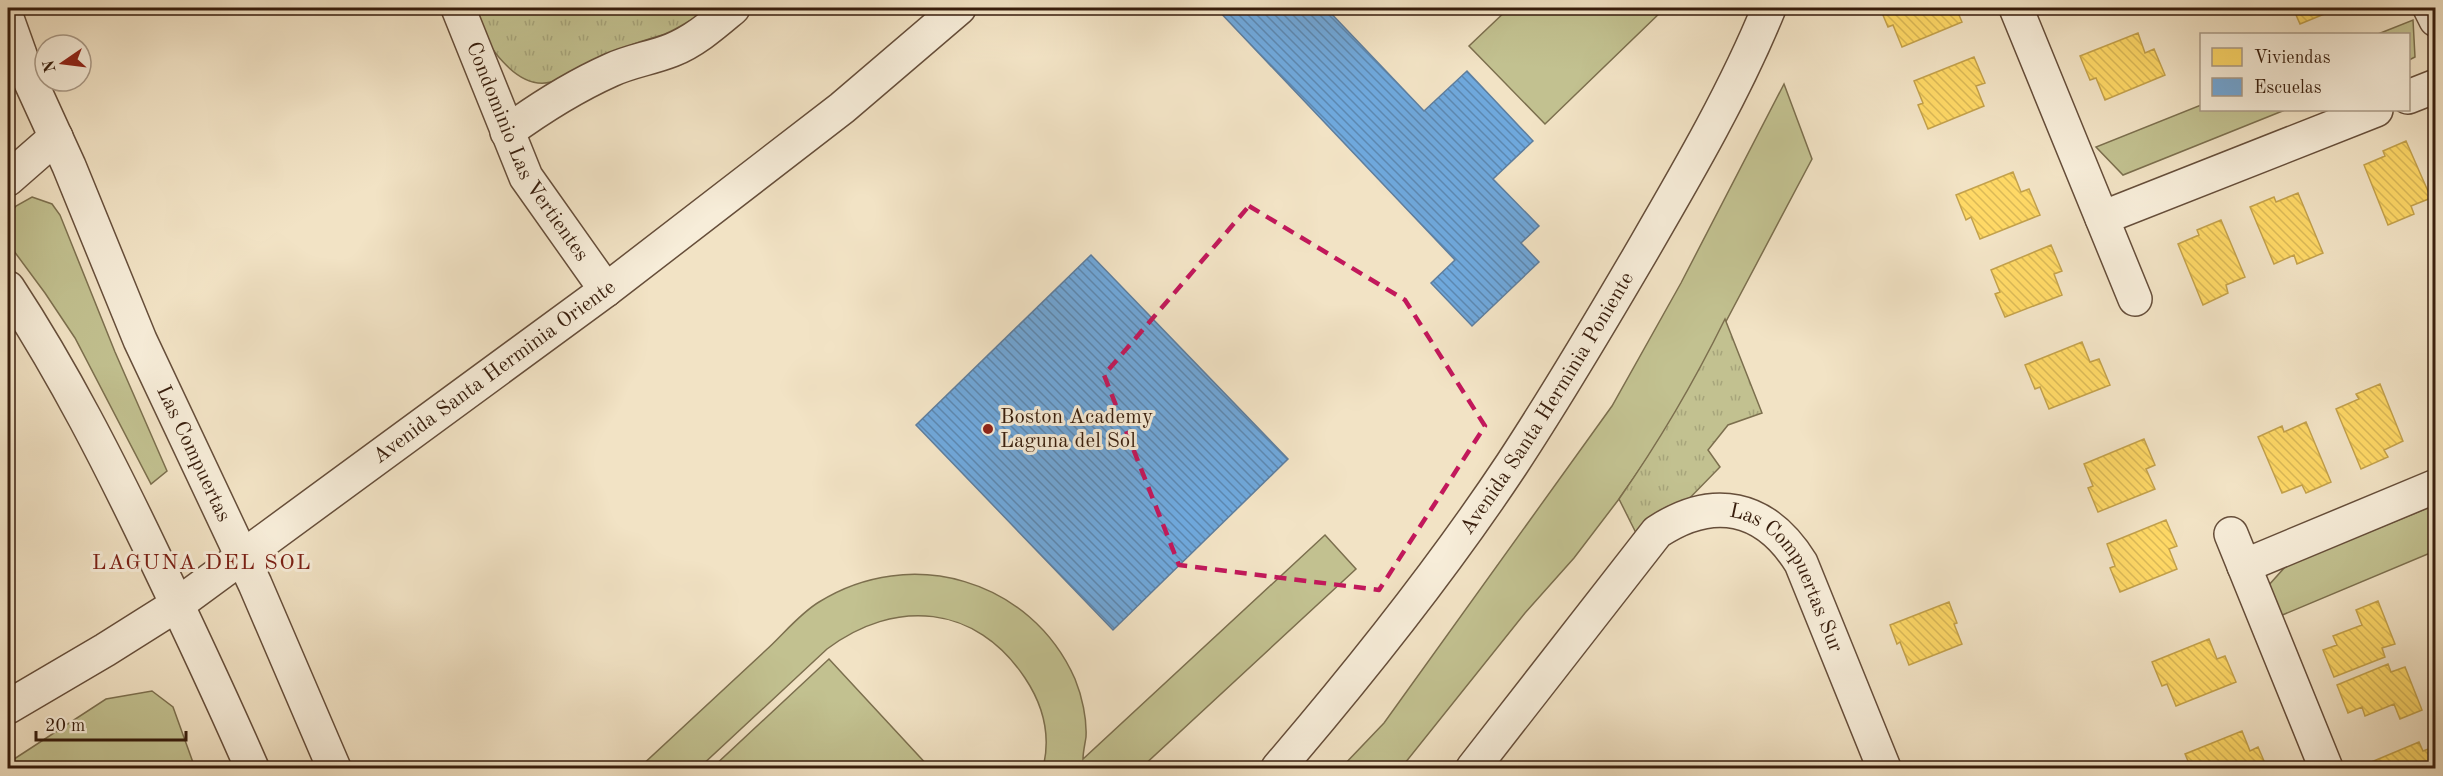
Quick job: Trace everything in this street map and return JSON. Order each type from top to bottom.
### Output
[{"type":"street","name":"Condominio Las Vertientes","points":[[458,8],[526,177],[606,290]]},
{"type":"street","points":[[507,132],[560,96],[588,81],[615,68],[675,49],[716,23],[733,8]]},
{"type":"street","name":"Avenida Santa Herminia Oriente","points":[[8,707],[178,604],[606,290],[842,108],[959,8]]},
{"type":"street","name":"Avenida Santa Herminia Poniente","points":[[1278,768],[1340,696],[1429,582],[1512,465],[1588,344],[1673,198],[1752,49],[1769,8]]},
{"type":"street","points":[[2016,8],[2134,299]]},
{"type":"street","points":[[2430,8],[2436,20]]},
{"type":"street","name":"Las Compuertas","points":[[8,21],[17,82],[56,136],[140,340],[242,555],[333,768]]},
{"type":"street","points":[[2410,97],[2436,86]]},
{"type":"street","points":[[2102,218],[2373,111]]},
{"type":"street","points":[[8,179],[56,136]]},
{"type":"street","points":[[8,288],[51,355],[138,518],[252,768]]},
{"type":"street","points":[[2244,566],[2436,486]]},
{"type":"street","name":"Las Compuertas Sur","points":[[1473,768],[1657,532],[1678,518],[1704,510],[1730,510],[1754,518],[1773,529],[1789,544],[1801,563],[1884,768]]},
{"type":"street","points":[[2231,534],[2326,768]]},
{"type":"highlighted area","points":[[1249,206],[1405,300],[1485,426],[1379,590],[1179,565],[1104,375]]},
{"type":"green space","points":[[467,8],[690,8],[698,16],[669,32],[627,47],[569,75],[551,82],[537,83],[511,70],[490,45]]},
{"type":"green space","points":[[1509,8],[1665,8],[1545,124],[1469,46]]},
{"type":"green space","points":[[2413,20],[2415,57],[2410,60],[2410,33],[2380,33]]},
{"type":"green space","points":[[1784,84],[1812,159],[1695,380],[1662,437],[1574,558],[1525,613],[1401,768],[1341,768],[1384,723],[1612,406],[1681,283]]},
{"type":"green space","points":[[2200,105],[2200,111],[2283,111],[2123,175],[2096,147]]},
{"type":"green space","points":[[32,197],[52,204],[60,215],[115,352],[167,471],[151,484],[75,338],[8,243],[8,217],[16,206]]},
{"type":"green space","points":[[1725,319],[1762,413],[1728,425],[1708,450],[1720,467],[1681,507],[1638,537],[1619,499],[1676,411]]},
{"type":"green space","points":[[2435,505],[2435,551],[2280,616],[2268,586],[2286,566]]},
{"type":"green space","points":[[1325,535],[1356,569],[1141,768],[1043,768],[1046,733],[1041,710],[1025,678],[1005,653],[983,635],[959,623],[933,617],[907,616],[880,622],[853,633],[827,649],[699,768],[639,768],[819,602],[854,585],[891,576],[928,575],[965,582],[999,596],[1029,617],[1055,645],[1075,679],[1082,700],[1086,730],[1083,759]]},
{"type":"green space","points":[[829,659],[930,768],[712,768]]},
{"type":"green space","points":[[152,691],[173,707],[195,768],[8,768],[8,763],[106,699]]},
{"type":"building: Viviendas","points":[[1880,8],[1956,8],[1962,22],[1902,47],[1893,25],[1888,27]]},
{"type":"building: Viviendas","points":[[2293,8],[2339,8],[2300,24]]},
{"type":"building: Viviendas","points":[[2138,33],[2145,53],[2154,49],[2165,75],[2105,100],[2096,78],[2090,80],[2080,56]]},
{"type":"building: Viviendas","points":[[1974,57],[1985,83],[1976,86],[1984,106],[1928,129],[1918,105],[1923,103],[1914,81]]},
{"type":"building: Viviendas","points":[[2406,141],[2431,198],[2411,206],[2414,214],[2388,225],[2364,165],[2385,156],[2383,151]]},
{"type":"building: Viviendas","points":[[2013,172],[2021,192],[2029,189],[2040,215],[1980,239],[1971,217],[1966,220],[1956,195]]},
{"type":"building: Viviendas","points":[[2298,193],[2323,253],[2297,264],[2294,255],[2274,264],[2250,207],[2274,197],[2276,202]]},
{"type":"building: Viviendas","points":[[2221,220],[2245,277],[2226,285],[2228,293],[2203,305],[2178,244],[2199,235],[2197,230]]},
{"type":"building: Viviendas","points":[[2051,245],[2062,271],[2054,274],[2062,295],[2005,317],[1995,294],[2000,292],[1991,270]]},
{"type":"building: Viviendas","points":[[2082,342],[2090,362],[2099,359],[2110,385],[2049,409],[2040,387],[2035,389],[2025,365]]},
{"type":"building: Viviendas","points":[[2380,384],[2403,441],[2384,450],[2388,457],[2361,469],[2336,409],[2359,399],[2356,394]]},
{"type":"building: Viviendas","points":[[2306,422],[2331,482],[2306,493],[2302,485],[2282,493],[2258,437],[2282,426],[2284,432]]},
{"type":"building: Viviendas","points":[[2144,439],[2155,465],[2146,469],[2155,489],[2098,512],[2088,488],[2093,486],[2084,464]]},
{"type":"building: Viviendas","points":[[2166,520],[2177,546],[2169,549],[2177,569],[2120,592],[2110,568],[2115,566],[2107,544]]},
{"type":"building: Viviendas","points":[[2378,601],[2395,644],[2382,648],[2385,657],[2334,677],[2323,650],[2337,645],[2333,636],[2362,625],[2356,610]]},
{"type":"building: Viviendas","points":[[1949,602],[1962,644],[1909,665],[1900,642],[1897,644],[1890,625]]},
{"type":"building: Viviendas","points":[[2209,639],[2217,659],[2225,656],[2236,682],[2176,706],[2167,684],[2162,686],[2152,662]]},
{"type":"building: Viviendas","points":[[2388,664],[2391,672],[2405,667],[2422,710],[2400,719],[2394,704],[2365,716],[2362,707],[2348,713],[2337,685]]},
{"type":"building: Viviendas","points":[[2242,731],[2250,751],[2258,747],[2267,768],[2191,768],[2185,754]]},
{"type":"building: Viviendas","points":[[2419,742],[2423,751],[2436,746],[2436,768],[2371,768],[2369,763]]},
{"type":"building: Escuelas","points":[[1216,8],[1326,8],[1424,111],[1467,71],[1533,141],[1493,179],[1539,226],[1521,243],[1539,262],[1472,326],[1431,283],[1455,260]]},
{"type":"building: Escuelas","points":[[1091,255],[1288,459],[1113,630],[916,425]]},
{"type":"place","name":"Boston Academy Laguna del Sol","points":[[988,429]]},
{"type":"district","name":"LAGUNA DEL SOL","points":[[202,563]]}]
